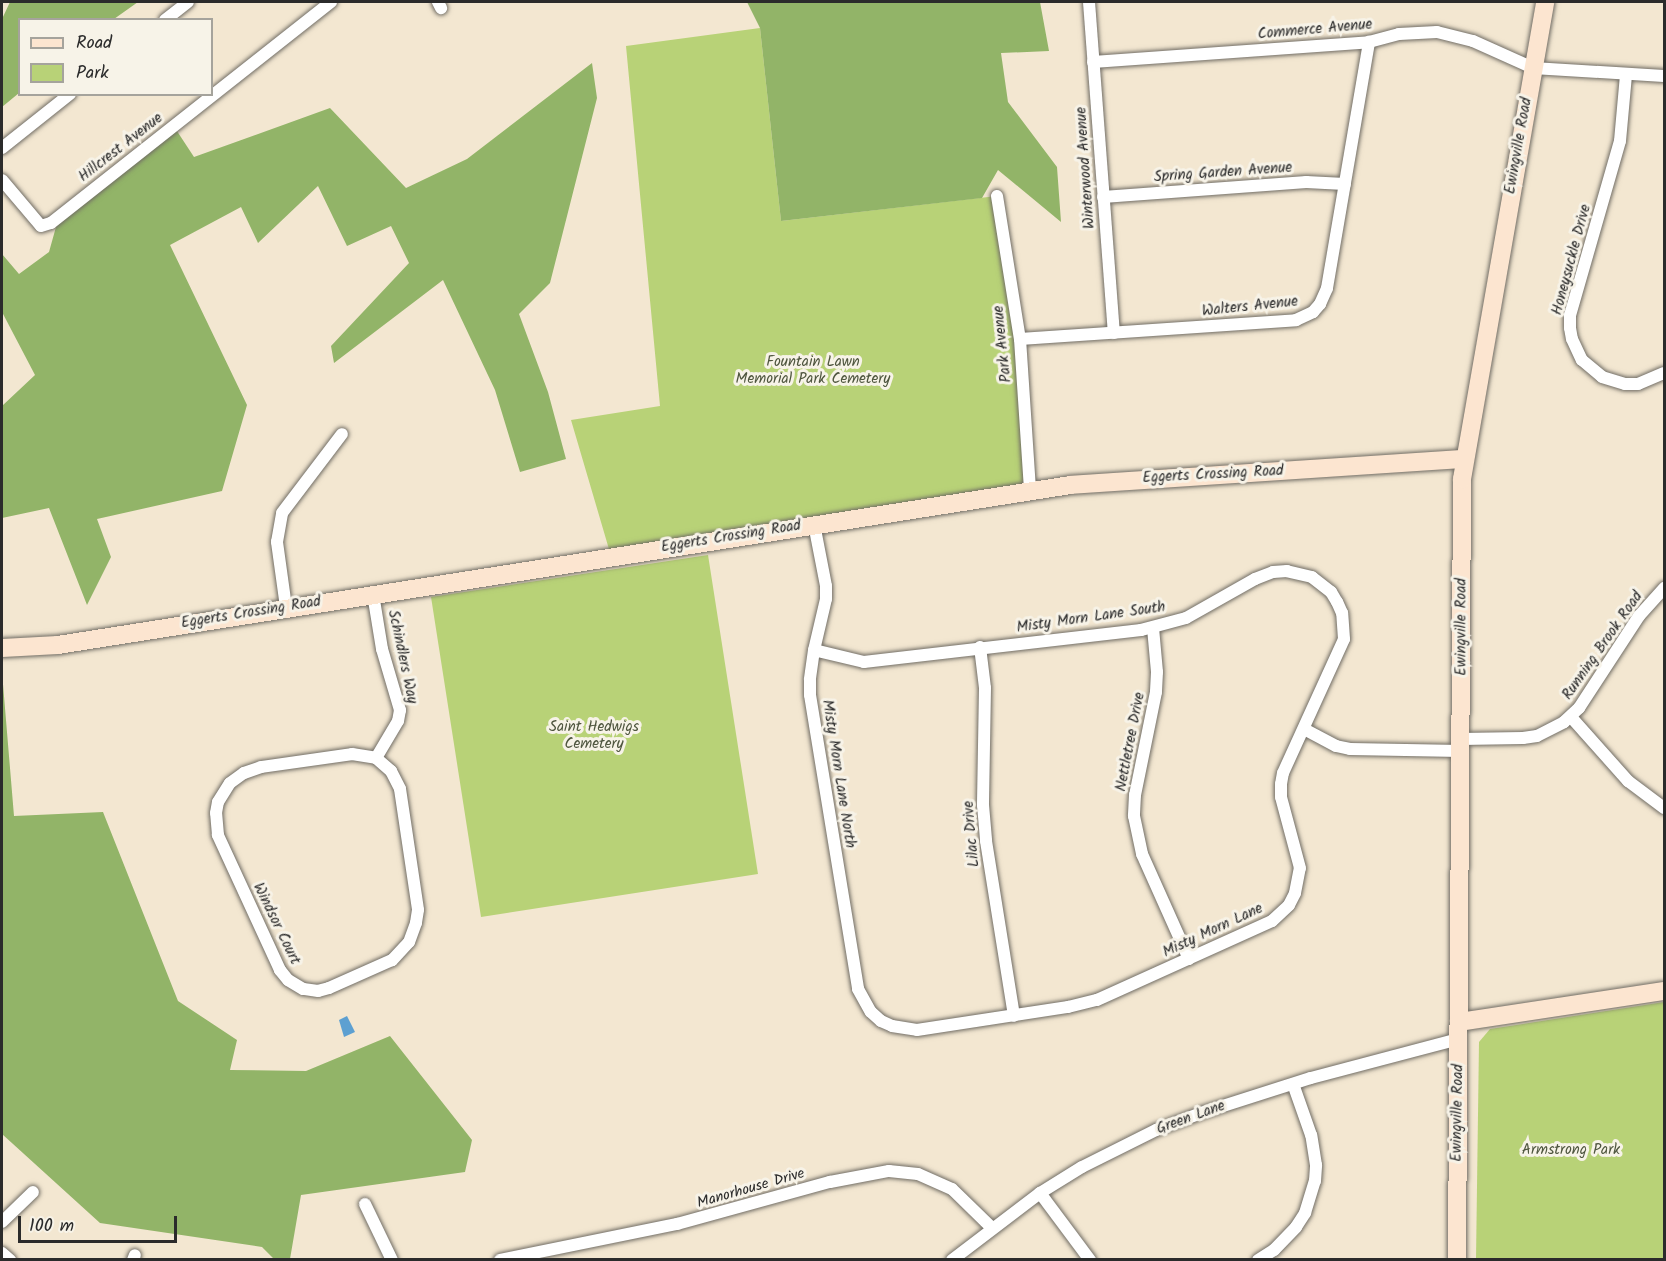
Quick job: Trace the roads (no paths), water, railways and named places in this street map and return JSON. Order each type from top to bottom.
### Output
[{"type":"street","points":[[168,18],[188,2]]},
{"type":"street","name":"Hillcrest Avenue","points":[[213,96],[332,2]]},
{"type":"street","name":"Winterwood Avenue","points":[[1089,2],[1114,333]]},
{"type":"street","name":"Ewingville Road","points":[[1457,1260],[1464,459],[1545,2]]},
{"type":"street","name":"Commerce Avenue","points":[[1093,62],[1369,42],[1400,34],[1438,32],[1473,41],[1533,68]]},
{"type":"street","name":"Walters Avenue","points":[[1020,339],[1296,320],[1305,317],[1320,304],[1325,295],[1369,42]]},
{"type":"street","points":[[1533,68],[1665,76]]},
{"type":"street","name":"Honeysuckle Drive","points":[[1626,75],[1620,141],[1570,315],[1570,328],[1582,360],[1602,377],[1625,384],[1638,384],[1665,374]]},
{"type":"street","points":[[2,148],[67,96]]},
{"type":"street","name":"Hillcrest Avenue","points":[[2,180],[41,226],[51,223],[212,96]]},
{"type":"street","name":"Spring Garden Avenue","points":[[1103,197],[1306,182],[1345,184]]},
{"type":"street","name":"Park Avenue","points":[[997,196],[1020,339],[1030,490]]},
{"type":"street","points":[[286,607],[277,542],[282,513],[342,434]]},
{"type":"street","name":"Eggerts Crossing Road","points":[[2,648],[58,645],[1030,490],[1117,481],[1464,459]]},
{"type":"street","name":"Misty Morn Lane North","points":[[814,524],[826,586],[814,650],[810,695],[858,989],[867,1006],[882,1021]]},
{"type":"street","name":"Misty Morn Lane South","points":[[814,650],[864,662],[1153,628],[1204,610],[1261,576],[1287,571],[1300,573],[1322,583],[1331,592],[1342,613]]},
{"type":"street","name":"Running Brook Road","points":[[1304,729],[1336,746],[1350,749],[1461,745],[1537,735],[1571,717],[1580,708],[1639,616],[1665,588]]},
{"type":"street","name":"Schindlers Way","points":[[373,594],[382,649],[399,710],[398,720],[376,758]]},
{"type":"street","name":"Misty Morn Lane","points":[[882,1021],[892,1026],[917,1030],[1068,1007],[1112,995],[1272,921],[1289,905],[1295,893],[1300,868],[1281,797],[1283,773],[1341,650],[1345,627],[1342,613]]},
{"type":"street","name":"Nettletree Drive","points":[[1153,628],[1157,672],[1156,692],[1135,795],[1134,816],[1142,854],[1190,959]]},
{"type":"street","name":"Lilac Drive","points":[[980,647],[985,688],[983,805],[986,841],[1014,1016]]},
{"type":"street","points":[[1571,717],[1634,787],[1665,808]]},
{"type":"street","name":"Windsor Court","points":[[352,754],[376,758],[391,771],[400,789],[418,910],[413,933],[409,942],[392,960],[329,988],[318,991],[303,989],[288,980],[280,970],[218,836],[215,822],[219,802],[236,778],[261,767],[352,754]]},
{"type":"street","name":"Green Lane","points":[[952,1260],[1040,1193],[1082,1167],[1156,1130],[1201,1113],[1459,1030],[1665,991]]},
{"type":"street","points":[[1258,1260],[1274,1250],[1296,1227],[1312,1197],[1316,1165],[1311,1136],[1293,1084]]},
{"type":"street","name":"Manorhouse Drive","points":[[500,1260],[677,1224],[830,1182],[889,1171],[918,1174],[944,1184],[964,1199],[992,1228]]},
{"type":"street","points":[[2,1222],[33,1192]]},
{"type":"street","points":[[1040,1193],[1090,1260]]},
{"type":"street","points":[[365,1204],[392,1260]]},
{"type":"street","points":[[2,1253],[10,1260]]},
{"type":"water","points":[[347,1016],[355,1032],[344,1037],[339,1020]]},
{"type":"park label","name":"Fountain Lawn Memorial Park Cemetery","points":[[813,370]]},
{"type":"park label","name":"Saint Hedwigs Cemetery","points":[[594,736]]},
{"type":"park label","name":"Armstrong Park","points":[[1571,1151]]}]
